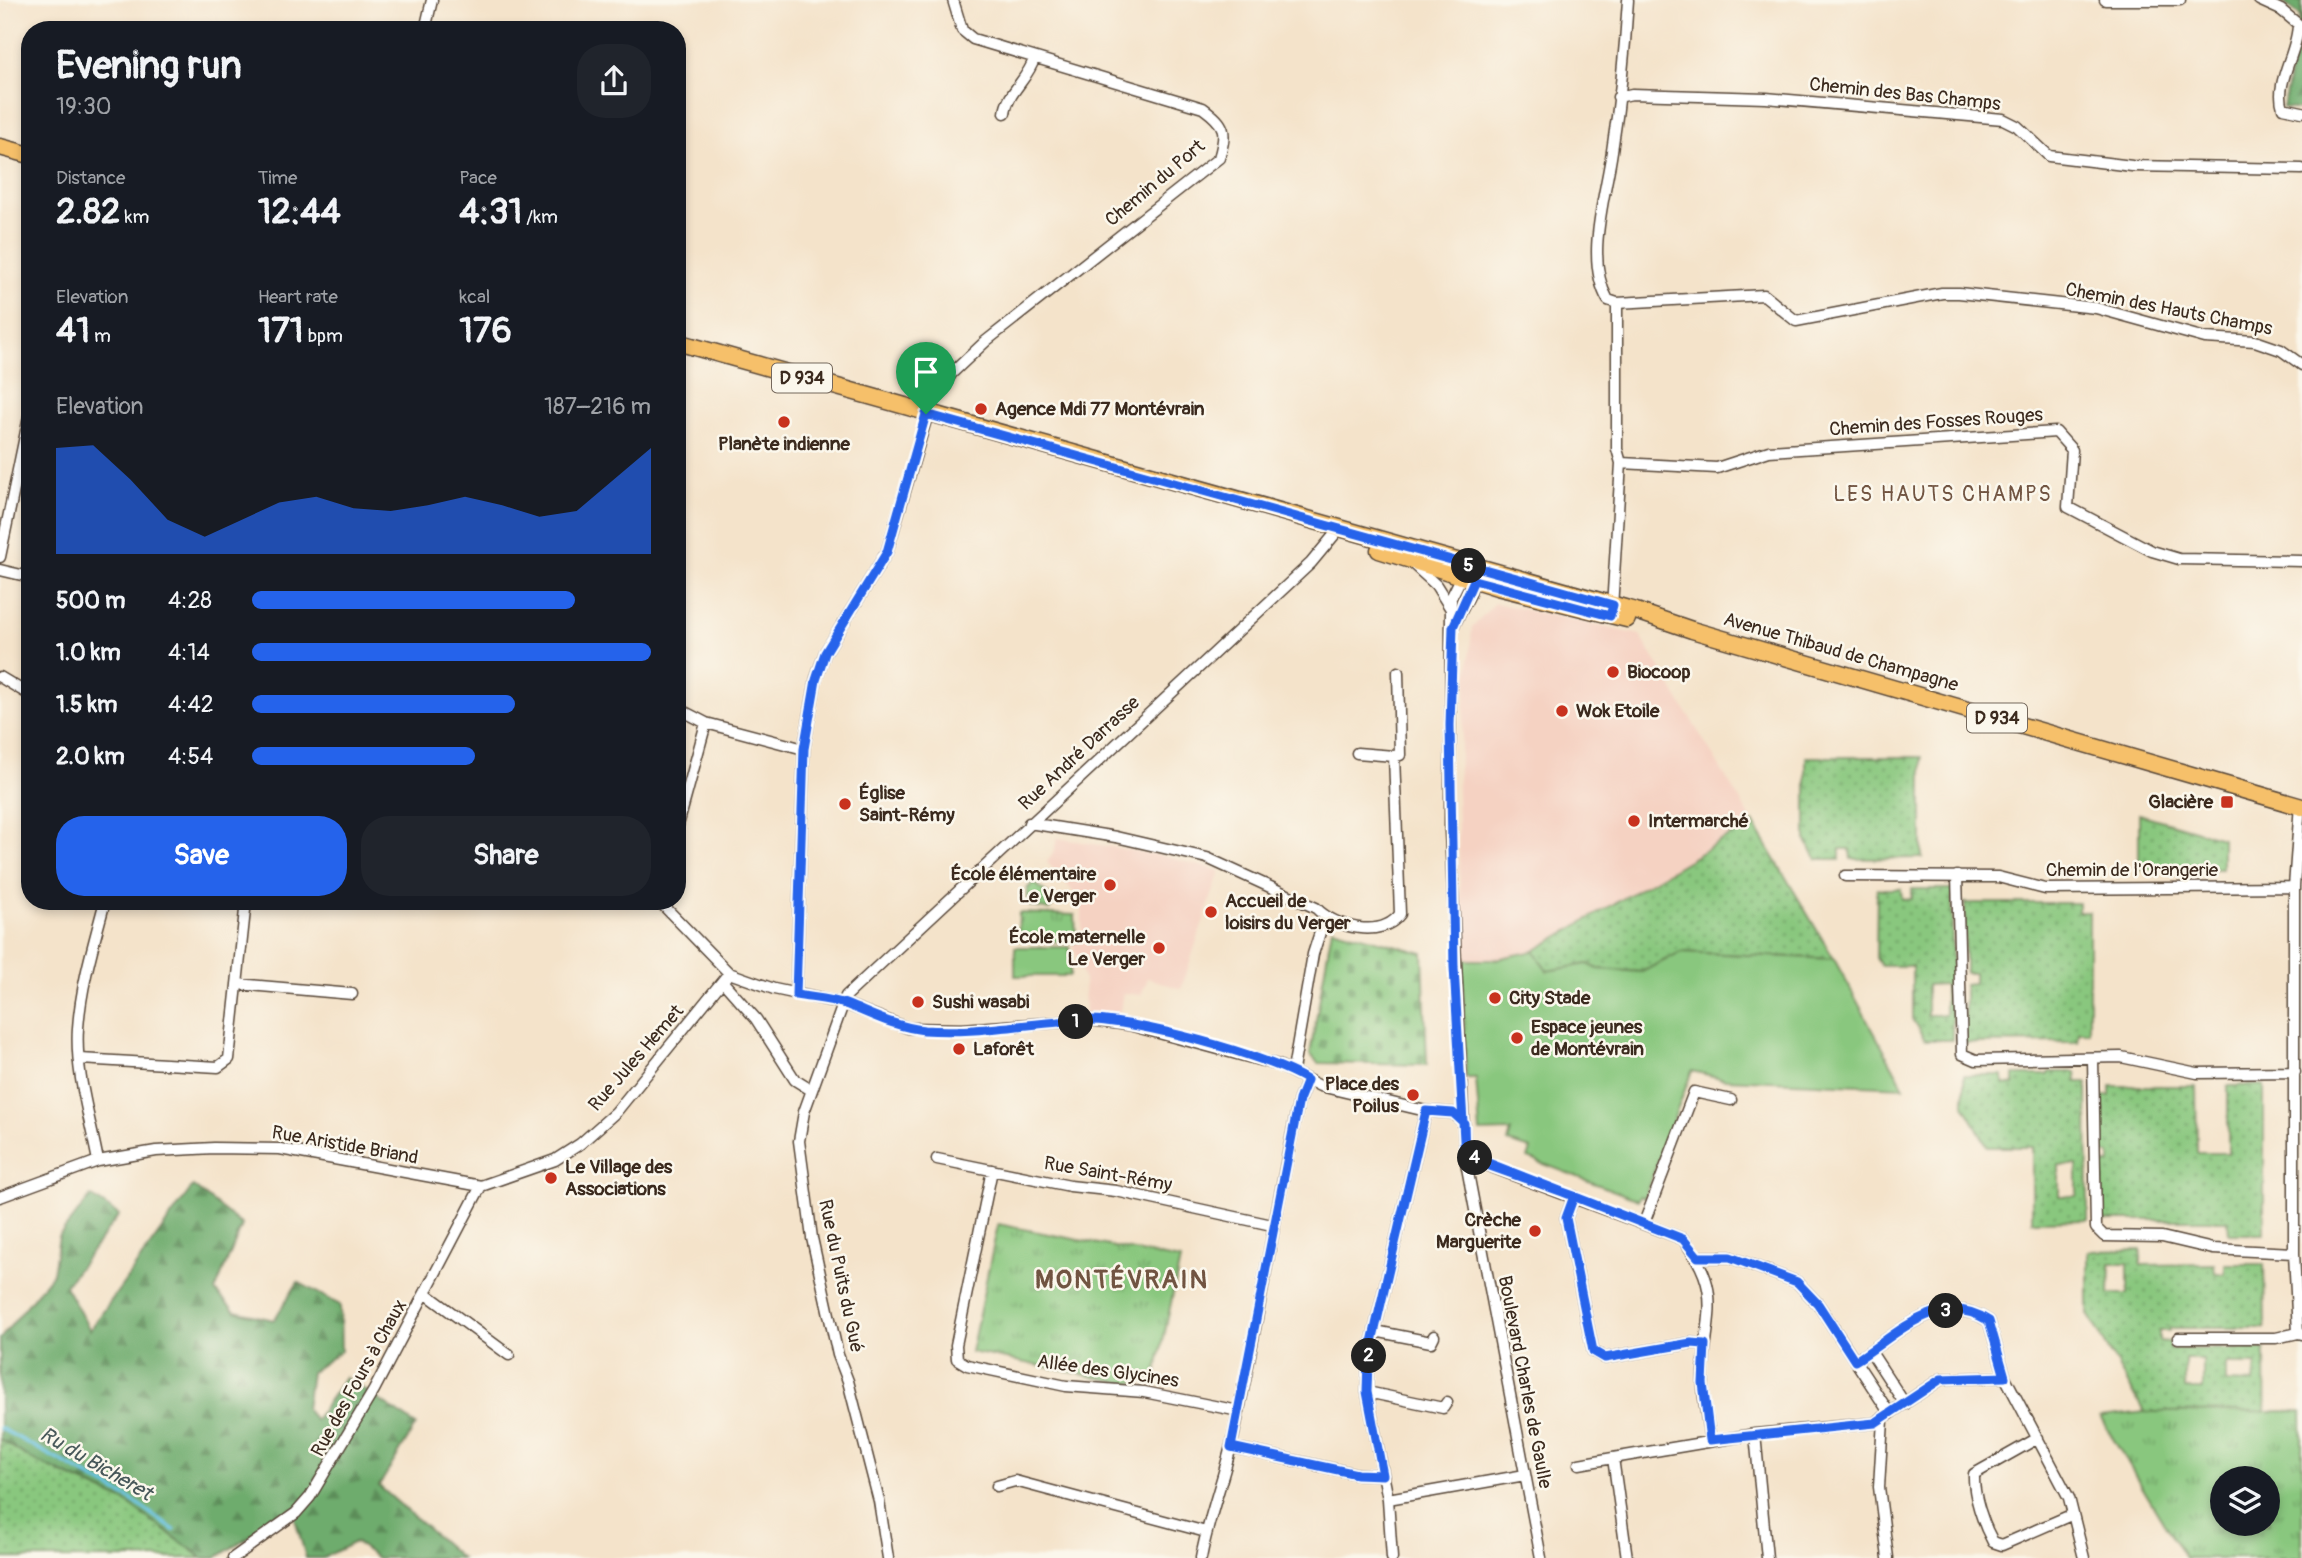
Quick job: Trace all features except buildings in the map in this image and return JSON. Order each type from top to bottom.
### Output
[{"type":"main road","points":[[0,147],[21,153]]},
{"type":"main road","name":"Avenue Thibaud de Champagne","points":[[686,345],[1190,487],[1469,574]]},
{"type":"main road","name":"Avenue Thibaud de Champagne","points":[[1337,532],[1409,559],[1692,631],[2301,805]]},
{"type":"street","points":[[427,21],[432,0]]},
{"type":"street","name":"Chemin du Port","points":[[926,414],[938,390],[986,341],[1219,158],[1225,136],[1218,121],[1203,108],[973,39],[962,30],[953,0]]},
{"type":"street","points":[[1611,610],[1621,463],[1617,449],[1617,303],[1608,300],[1600,286],[1600,206],[1612,153],[1628,0]]},
{"type":"street","points":[[2105,0],[2180,0]]},
{"type":"street","points":[[2259,0],[2281,10],[2298,24],[2298,41],[2279,96],[2283,108],[2302,113]]},
{"type":"street","points":[[1005,113],[1006,102],[1027,77],[1034,58]]},
{"type":"street","name":"Chemin des Bas Champs","points":[[1618,97],[1632,94],[1766,98],[2003,119],[2017,126],[2049,156],[2132,166],[2203,169],[2282,166],[2302,169]]},
{"type":"street","name":"Chemin des Hauts Champs","points":[[1617,303],[1764,295],[1796,321],[1942,293],[1959,293],[2096,308],[2205,338],[2255,341],[2281,350],[2302,365]]},
{"type":"street","points":[[796,995],[804,749],[816,680],[825,653],[887,552],[926,414]]},
{"type":"street","name":"Chemin des Fosses Rouges","points":[[1621,463],[1717,468],[1769,451],[2056,432],[2072,450],[2068,507],[2152,551],[2179,559],[2302,561]]},
{"type":"street","points":[[0,557],[21,456]]},
{"type":"street","name":"Rue André Darrasse","points":[[845,1004],[846,996],[1311,562],[1337,532]]},
{"type":"street","name":"Boulevard Charles de Gaulle","points":[[1409,559],[1436,585],[1451,609]]},
{"type":"street","points":[[0,570],[21,576]]},
{"type":"street","name":"Boulevard Charles de Gaulle","points":[[1469,574],[1451,598],[1453,627],[1450,831],[1465,1157],[1541,1558]]},
{"type":"street","name":"Boulevard Charles de Gaulle","points":[[1453,627],[1469,574]]},
{"type":"street","points":[[1357,753],[1401,755],[1398,672]]},
{"type":"street","points":[[0,677],[21,690]]},
{"type":"street","points":[[686,713],[706,723],[804,749]]},
{"type":"street","points":[[686,796],[706,723]]},
{"type":"street","points":[[1029,823],[1116,837],[1207,858],[1316,908],[1325,917],[1378,930],[1393,924],[1400,914],[1394,756]]},
{"type":"street","points":[[2178,1338],[2276,1338],[2300,1334],[2294,1253],[2294,887],[2301,805]]},
{"type":"street","name":"Chemin de l'Orangerie","points":[[1845,876],[1998,877],[2045,889],[2294,887]]},
{"type":"street","points":[[1957,876],[1962,1054],[1976,1060],[2121,1057],[2197,1073],[2295,1072]]},
{"type":"street","points":[[99,1161],[80,1059],[80,1012],[103,910]]},
{"type":"street","points":[[80,1059],[218,1067],[224,1065],[229,1059],[245,910]]},
{"type":"street","points":[[667,910],[726,977],[757,1019],[794,1080],[811,1090]]},
{"type":"street","points":[[1293,1070],[1313,954],[1325,917]]},
{"type":"street","points":[[726,977],[845,1004],[889,1022],[927,1030],[1090,1020],[1129,1025],[1293,1070],[1307,1080],[1426,1111],[1453,1113],[1464,1123]]},
{"type":"street","name":"Rue Jules Hemet","points":[[481,1186],[555,1160],[580,1144],[616,1112],[726,977]]},
{"type":"street","points":[[237,984],[352,994]]},
{"type":"street","name":"Rue du Puits du Gué","points":[[845,1004],[811,1090],[801,1120],[799,1141],[812,1238],[838,1355],[879,1501],[888,1558]]},
{"type":"street","points":[[2094,1058],[2096,1228],[2104,1236],[2162,1237],[2213,1249],[2294,1253]]},
{"type":"street","points":[[1201,1558],[1239,1411],[1267,1277],[1272,1225],[1299,1100],[1307,1080]]},
{"type":"street","points":[[1644,1223],[1694,1092],[1731,1100]]},
{"type":"street","points":[[1392,1558],[1388,1499],[1367,1392],[1368,1359],[1426,1111]]},
{"type":"street","name":"Rue Aristide Briand","points":[[0,1197],[99,1161],[156,1151],[280,1149],[481,1186]]},
{"type":"street","points":[[1465,1157],[1683,1239],[1698,1257],[1708,1280],[1711,1301],[1703,1383],[1710,1440]]},
{"type":"street","name":"Rue Saint-Rémy","points":[[937,1159],[1070,1186],[1116,1191],[1272,1225]]},
{"type":"street","name":"Allée des Glycines","points":[[992,1170],[956,1345],[957,1359],[967,1366],[1066,1387],[1144,1392],[1239,1411]]},
{"type":"street","name":"Rue des Fours à Chaux","points":[[233,1558],[296,1513],[310,1497],[374,1390],[481,1186]]},
{"type":"street","points":[[1574,1196],[1566,1218],[1593,1351],[1605,1358],[1691,1343],[1705,1344]]},
{"type":"street","points":[[1698,1257],[1730,1257],[1797,1282],[1818,1304],[1855,1361],[1887,1417],[1880,1487],[1888,1558]]},
{"type":"street","points":[[425,1293],[509,1355]]},
{"type":"street","points":[[1855,1361],[1910,1322],[1933,1310],[1979,1314],[1989,1321],[2005,1377],[2069,1498],[2071,1516],[2084,1558]]},
{"type":"street","points":[[1375,1331],[1431,1342],[1434,1336]]},
{"type":"street","points":[[1871,1352],[1905,1404]]},
{"type":"street","points":[[1579,1464],[1710,1440],[1887,1417],[1941,1379],[2005,1377]]},
{"type":"street","points":[[1367,1392],[1443,1408],[1447,1402]]},
{"type":"street","points":[[1755,1434],[1767,1558]]},
{"type":"street","points":[[2038,1438],[1974,1474],[1977,1495],[1989,1535],[1993,1542],[2002,1545],[2071,1516]]},
{"type":"street","points":[[1231,1447],[1357,1474],[1383,1475]]},
{"type":"street","points":[[1613,1458],[1627,1558]]},
{"type":"street","points":[[1388,1499],[1525,1475]]},
{"type":"street","points":[[997,1486],[1015,1481],[1206,1532]]},
{"type":"shaded area","points":[[1495,603],[1640,635],[1753,822],[1534,951],[1491,960],[1462,960],[1457,790],[1472,627]]},
{"type":"shaded area","points":[[1057,838],[1160,855],[1220,871],[1181,989],[1148,978],[1141,995],[1123,993],[1119,1016],[1085,1013],[1084,980],[1072,943],[1082,943],[1082,897],[1077,896],[1047,862],[1054,852]]},
{"type":"green space","points":[[2280,0],[2302,0],[2302,110],[2283,108],[2300,16]]},
{"type":"green space","points":[[1806,757],[1922,757],[1922,858],[1851,859],[1850,849],[1840,849],[1840,859],[1817,859],[1806,841]]},
{"type":"green space","points":[[2139,814],[2222,838],[2222,869],[2139,869]]},
{"type":"green space","points":[[1753,822],[1834,959],[1681,952],[1642,972],[1598,969],[1588,964],[1547,971],[1534,951]]},
{"type":"green space","points":[[1034,882],[1056,902],[1049,910],[1029,906],[1027,889]]},
{"type":"green space","points":[[1877,889],[1901,889],[1902,899],[1912,898],[1912,889],[1952,889],[1952,1040],[1925,1040],[1912,1019],[1912,966],[1881,966],[1876,958]],"holes":[[[1945,984],[1945,1015],[1927,1015],[1927,985]]]},
{"type":"green space","points":[[1965,903],[2078,903],[2078,912],[2089,912],[2089,1032],[2079,1032],[2078,1042],[1965,1043],[1965,984],[1974,983],[1974,973],[1965,973]]},
{"type":"green space","points":[[1019,913],[1075,915],[1076,942],[1018,940]]},
{"type":"green space","points":[[1332,928],[1423,953],[1427,1065],[1318,1063],[1310,1054]]},
{"type":"green space","points":[[1015,947],[1070,947],[1070,976],[1015,976]]},
{"type":"green space","points":[[1534,951],[1547,971],[1588,964],[1598,969],[1642,972],[1681,952],[1834,959],[1904,1087],[1725,1079],[1692,1071],[1644,1198],[1640,1196],[1638,1200],[1528,1158],[1531,1149],[1508,1142],[1511,1131],[1480,1132],[1476,1078],[1466,1078],[1462,960],[1491,960]]},
{"type":"green space","points":[[2049,1072],[2076,1072],[2077,1082],[2087,1082],[2088,1220],[2032,1221],[2032,1147],[1988,1147],[1964,1105],[1964,1075],[2003,1075],[2003,1084],[2014,1085],[2014,1075],[2048,1075]],"holes":[[[2059,1165],[2077,1165],[2077,1196],[2059,1196]]]},
{"type":"green space","points":[[2264,1085],[2264,1234],[2229,1234],[2228,1220],[2100,1220],[2100,1164],[2110,1164],[2110,1154],[2100,1153],[2100,1096],[2110,1096],[2110,1086],[2196,1086],[2197,1153],[2228,1153],[2228,1086]]},
{"type":"green space","points":[[193,1186],[242,1225],[215,1291],[235,1311],[274,1320],[298,1282],[340,1305],[341,1351],[311,1372],[306,1409],[315,1420],[345,1377],[416,1425],[379,1486],[461,1558],[377,1558],[355,1542],[323,1558],[306,1558],[292,1508],[216,1558],[203,1558],[125,1501],[31,1459],[0,1439],[0,1339],[53,1273],[59,1236],[91,1196],[119,1215],[65,1286],[90,1330]]},
{"type":"green space","points":[[998,1224],[1180,1260],[1155,1379],[1136,1376],[1135,1383],[1125,1383],[971,1352]]},
{"type":"green space","points":[[2141,1250],[2141,1265],[2214,1264],[2215,1274],[2225,1274],[2225,1264],[2264,1264],[2265,1328],[2169,1328],[2169,1331],[2159,1331],[2159,1341],[2169,1342],[2169,1349],[2265,1349],[2266,1466],[2158,1436],[2088,1314],[2088,1251]],"holes":[[[2110,1263],[2128,1263],[2128,1294],[2109,1294]],[[2185,1359],[2203,1359],[2203,1389],[2185,1389]],[[2226,1364],[2256,1364],[2254,1383],[2226,1382]]]},
{"type":"green space","points":[[2302,1411],[2302,1558],[2185,1558],[2100,1417],[2146,1412]]},
{"type":"green space","points":[[0,1439],[31,1459],[125,1501],[203,1558],[0,1558]]},
{"type":"waterway","name":"Ru du Bicheret","points":[[0,1428],[132,1500],[174,1530]]},
{"type":"place","name":"Agence Mdi 77 Montévrain","points":[[981,409]]},
{"type":"place","name":"Planète indienne","points":[[784,422]]},
{"type":"place","name":"Biocoop","points":[[1613,672]]},
{"type":"place","name":"Wok Etoile","points":[[1562,711]]},
{"type":"place","name":"Glacière","points":[[2227,802]]},
{"type":"place","name":"Église Saint-Rémy","points":[[845,804]]},
{"type":"place","name":"Intermarché","points":[[1634,821]]},
{"type":"place","name":"École élémentaire Le Verger","points":[[1110,885]]},
{"type":"place","name":"Accueil de loisirs du Verger","points":[[1211,912]]},
{"type":"place","name":"École maternelle Le Verger","points":[[1159,948]]},
{"type":"place","name":"City Stade","points":[[1495,998]]},
{"type":"place","name":"Sushi wasabi","points":[[918,1002]]},
{"type":"place","name":"Espace jeunes de Montévrain","points":[[1517,1038]]},
{"type":"place","name":"Laforêt","points":[[959,1049]]},
{"type":"place","name":"Place des Poilus","points":[[1413,1095]]},
{"type":"place","name":"Le Village des Associations","points":[[551,1178]]},
{"type":"place","name":"Crèche Marguerite","points":[[1535,1231]]},
{"type":"district","name":"LES HAUTS CHAMPS","points":[[1943,494]]},
{"type":"district","name":"MONTÉVRAIN","points":[[1122,1280]]},
{"type":"route","points":[[926,414],[896,528],[887,552],[825,653],[816,680],[804,749],[796,995],[845,1004],[889,1022],[927,1030],[1090,1020],[1129,1025],[1248,1056],[1293,1070],[1307,1080],[1299,1100],[1272,1225],[1267,1277],[1231,1447],[1357,1474],[1383,1475],[1367,1392],[1368,1359],[1426,1111],[1453,1113],[1464,1123],[1465,1157],[1473,1157],[1644,1223],[1683,1239],[1698,1257],[1730,1257],[1797,1282],[1818,1304],[1855,1361],[1910,1322],[1933,1310],[1954,1311],[1979,1314],[1989,1321],[2005,1377],[1941,1379],[1875,1423],[1710,1440],[1703,1383],[1705,1344],[1691,1343],[1605,1358],[1593,1351],[1566,1218],[1574,1196],[1473,1157],[1465,1157],[1464,1123],[1454,967],[1450,831],[1453,627],[1474,580],[1610,616],[1613,605],[926,414]]}]
